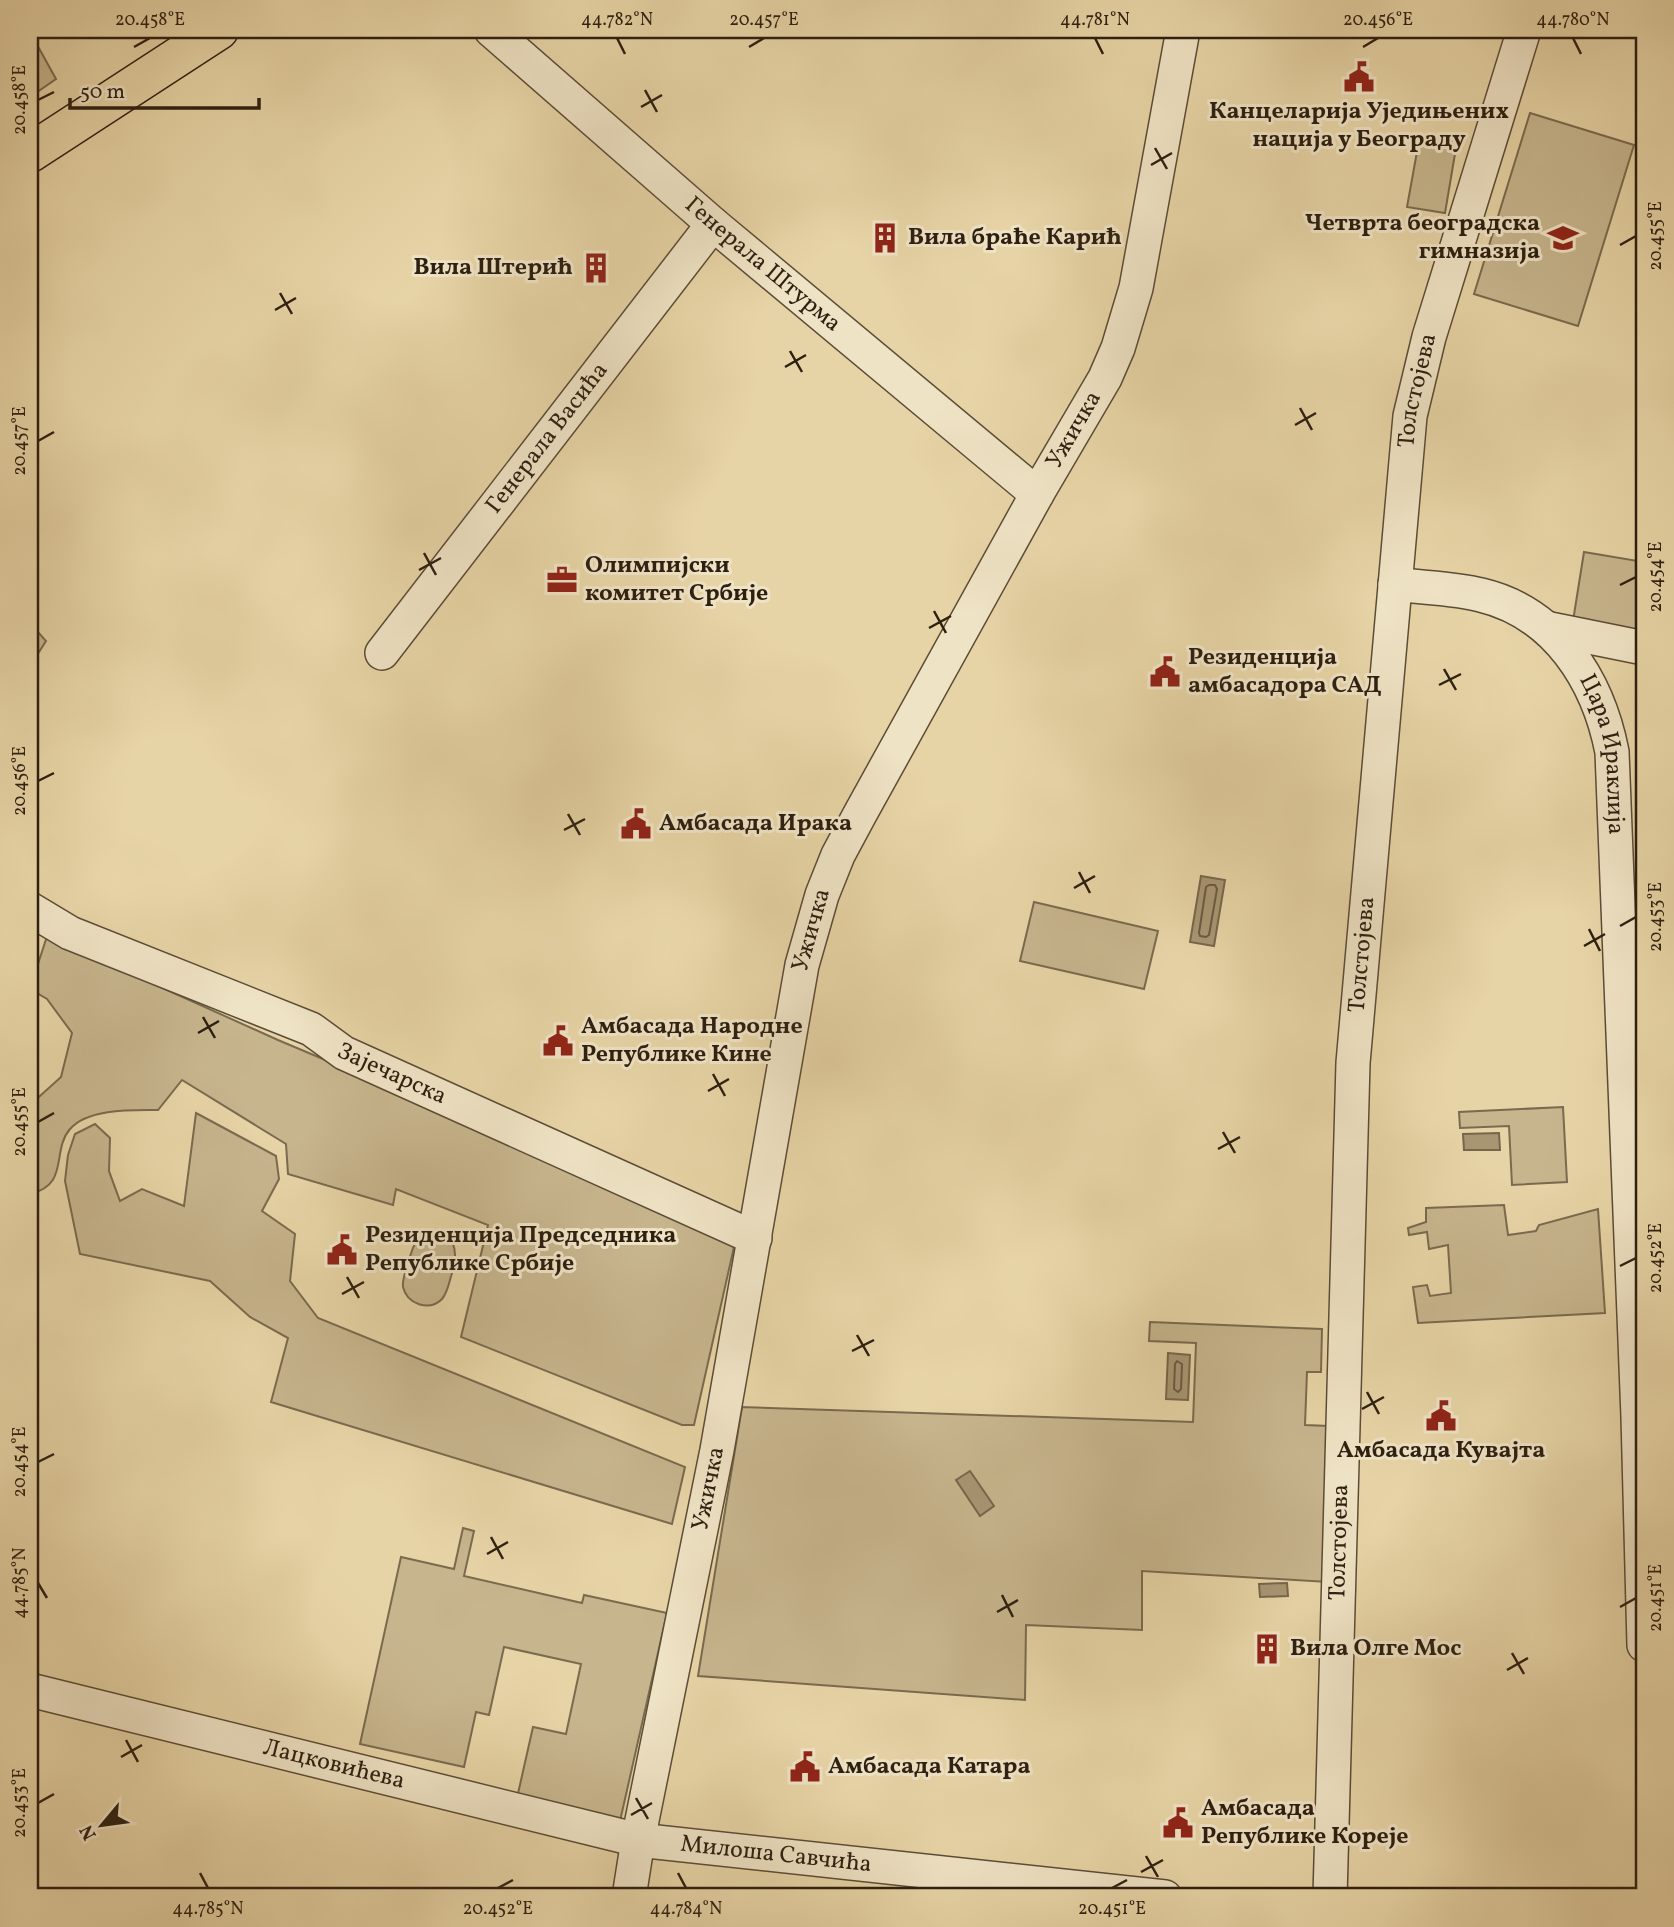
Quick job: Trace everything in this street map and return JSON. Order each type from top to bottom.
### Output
[{"type":"main road","points":[[30,153],[219,30]]},
{"type":"street","name":"Генерала Штурма","points":[[491,30],[713,224],[1037,494]]},
{"type":"street","name":"Ужичка","points":[[629,1897],[638,1840],[717,1450],[805,952],[822,895],[838,855],[1037,494],[1105,378],[1129,318],[1139,276],[1183,30]]},
{"type":"street","name":"Толстојева","points":[[1330,1897],[1353,1063],[1410,416],[1415,390],[1524,30]]},
{"type":"street","name":"Генерала Васића","points":[[382,653],[713,224]]},
{"type":"street","name":"Цара Ираклија","points":[[1395,584],[1480,594],[1513,605],[1550,629],[1586,677],[1603,715],[1612,752],[1638,1416],[1644,1645]]},
{"type":"street","points":[[1550,629],[1644,648]]},
{"type":"street","name":"Зајечарска","points":[[30,909],[70,933],[311,1029],[344,1053],[755,1238]]},
{"type":"street","name":"Лацковићева","points":[[30,1690],[638,1840]]},
{"type":"street","name":"Милоша Савчића","points":[[638,1840],[1165,1897]]},
{"type":"shaded area","points":[[30,32],[56,79],[30,97]]},
{"type":"shaded area","points":[[1530,113],[1634,145],[1578,326],[1474,294]]},
{"type":"shaded area","points":[[1420,135],[1457,142],[1445,213],[1407,207]]},
{"type":"shaded area","points":[[1584,552],[1644,562],[1644,632],[1573,621]]},
{"type":"shaded area","points":[[30,623],[46,641],[30,666]]},
{"type":"shaded area","points":[[1034,902],[1158,931],[1144,989],[1020,961]]},
{"type":"shaded area","points":[[47,936],[278,1040],[529,1146],[736,1238],[694,1425],[682,1425],[461,1337],[488,1225],[396,1189],[393,1205],[288,1174],[286,1144],[182,1080],[158,1110],[111,1112],[78,1122],[64,1138],[58,1166],[50,1183],[42,1190],[30,1194],[30,1105],[61,1077],[72,1033],[47,999],[30,989]]},
{"type":"shaded area","points":[[1563,1107],[1567,1182],[1512,1185],[1509,1126],[1460,1128],[1459,1112]]},
{"type":"shaded area","points":[[196,1113],[276,1156],[279,1179],[262,1211],[295,1234],[290,1281],[318,1318],[685,1467],[672,1524],[271,1402],[288,1338],[250,1317],[210,1281],[80,1254],[65,1181],[68,1155],[75,1134],[95,1124],[110,1138],[109,1171],[120,1201],[142,1189],[184,1206]]},
{"type":"shaded area","points":[[1504,1205],[1508,1235],[1536,1231],[1539,1225],[1598,1209],[1605,1313],[1418,1323],[1413,1287],[1427,1285],[1430,1296],[1451,1293],[1448,1245],[1429,1249],[1427,1232],[1409,1235],[1408,1228],[1426,1222],[1426,1208]]},
{"type":"shaded area","points":[[431,1232],[439,1233],[452,1241],[455,1257],[444,1296],[437,1303],[425,1305],[409,1298],[403,1284],[414,1246],[422,1236]]},
{"type":"shaded area","points":[[1150,1322],[1322,1329],[1321,1372],[1307,1372],[1305,1425],[1329,1426],[1328,1582],[1142,1571],[1142,1630],[1026,1625],[1025,1700],[698,1676],[742,1407],[1193,1422],[1196,1343],[1149,1341]]},
{"type":"shaded area","points":[[463,1528],[474,1531],[464,1576],[582,1603],[584,1595],[667,1613],[620,1821],[517,1798],[533,1727],[566,1734],[581,1664],[504,1647],[489,1715],[476,1712],[464,1767],[360,1744],[401,1557],[454,1569]]},
{"type":"water","points":[[1201,876],[1225,880],[1214,946],[1190,942]]},
{"type":"water","points":[[1499,1133],[1500,1150],[1464,1150],[1463,1134]]},
{"type":"water","points":[[1168,1353],[1190,1355],[1188,1400],[1166,1399]]},
{"type":"water","points":[[970,1471],[994,1506],[980,1516],[956,1480]]},
{"type":"water","points":[[1287,1583],[1288,1596],[1260,1597],[1259,1584]]},
{"type":"place","name":"Канцеларија Уједињених нација у Београду","points":[[1359,77]]},
{"type":"place","name":"Вила браће Карић","points":[[885,238]]},
{"type":"place","name":"Четврта београдска гимназија","points":[[1563,238]]},
{"type":"place","name":"Вила Штерић","points":[[596,268]]},
{"type":"place","name":"Олимпијски комитет Србије","points":[[562,580]]},
{"type":"place","name":"Резиденција амбасадора САД","points":[[1165,672]]},
{"type":"place","name":"Амбасада Ирака","points":[[636,824]]},
{"type":"place","name":"Амбасада Народне Републике Кине","points":[[558,1041]]},
{"type":"place","name":"Резиденција Председника Републике Србије","points":[[342,1250]]},
{"type":"place","name":"Амбасада Кувајта","points":[[1441,1416]]},
{"type":"place","name":"Вила Олге Мос","points":[[1267,1649]]},
{"type":"place","name":"Амбасада Катара","points":[[805,1767]]},
{"type":"place","name":"Амбасада Републике Кореје","points":[[1178,1823]]}]
